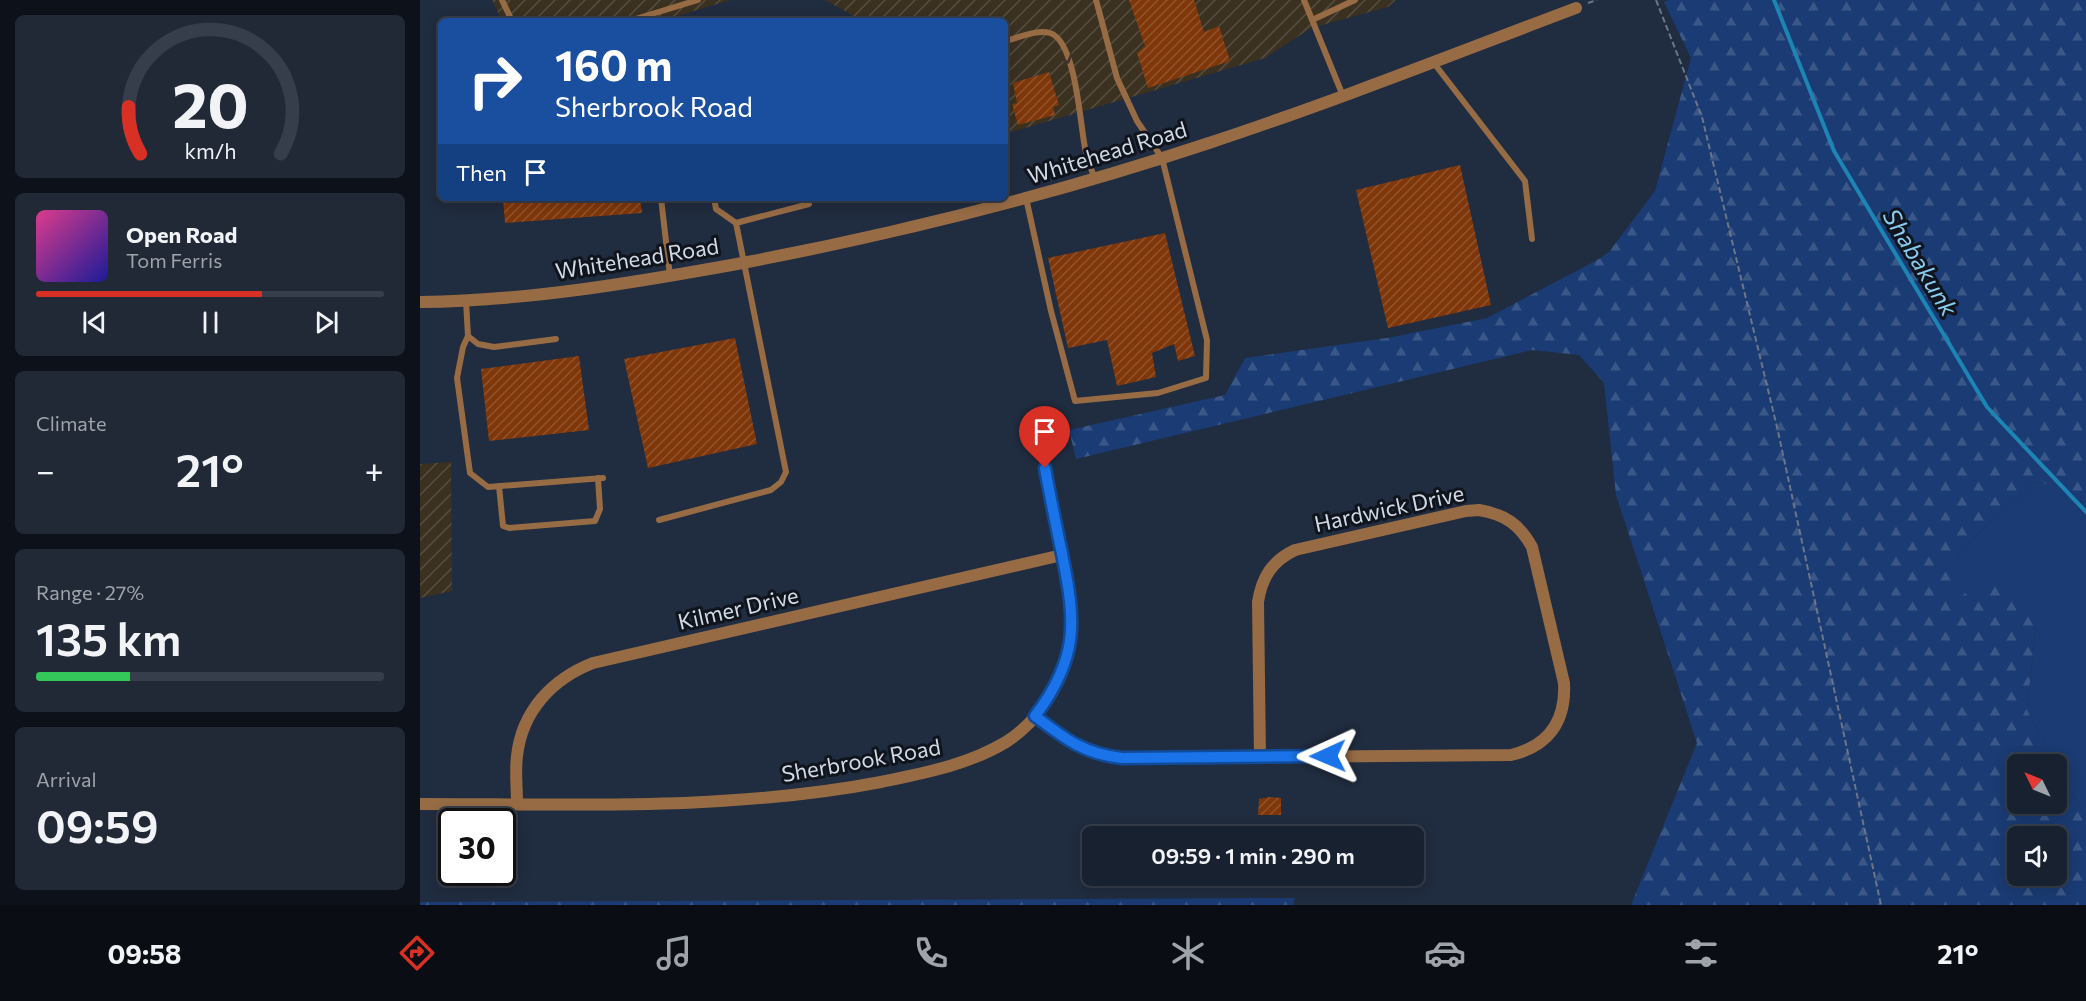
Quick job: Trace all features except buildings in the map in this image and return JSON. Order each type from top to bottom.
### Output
[{"type":"street","name":"Whitehead Road","points":[[1008,199],[1026,198],[1162,158],[1343,96],[1575,4]]},
{"type":"street","name":"Whitehead Road","points":[[420,302],[570,291],[670,276],[836,244],[998,201]]},
{"type":"street","name":"Sherbrook Road","points":[[420,804],[678,803],[789,796],[855,786],[952,766],[1006,742],[1035,716],[1049,698],[1068,655],[1072,609],[1045,468]]},
{"type":"street","name":"Hardwick Drive","points":[[1035,716],[1069,742],[1105,756],[1122,758],[1260,757],[1511,754],[1530,748],[1547,737],[1555,727],[1562,713],[1565,698],[1564,683],[1532,547],[1525,534],[1503,516],[1479,510],[1466,511],[1295,550],[1279,560],[1265,575],[1260,587],[1258,602],[1260,757]]},
{"type":"street","name":"Kilmer Drive","points":[[517,804],[516,758],[520,737],[527,720],[547,690],[578,669],[593,663],[1062,555]]},
{"type":"lane","points":[[502,0],[511,18]]},
{"type":"lane","points":[[640,18],[698,0]]},
{"type":"lane","points":[[1026,198],[1051,311],[1076,401],[1158,393],[1206,378],[1207,340],[1162,158],[1137,122],[1117,78],[1096,0]]},
{"type":"lane","points":[[1304,0],[1343,96]]},
{"type":"lane","points":[[1312,20],[1355,0]]},
{"type":"lane","points":[[1008,41],[1043,31],[1052,33],[1062,41],[1079,99],[1085,149],[1095,178]]},
{"type":"lane","points":[[1433,62],[1525,181],[1532,239]]},
{"type":"lane","points":[[661,201],[670,276]]},
{"type":"lane","points":[[659,520],[771,489],[781,482],[786,472],[736,223],[716,209],[715,201]]},
{"type":"lane","points":[[736,223],[809,204]]},
{"type":"lane","points":[[466,300],[468,336],[463,347],[457,378],[470,473],[488,487],[499,486],[600,478],[600,509],[596,521],[509,528],[503,526],[501,519],[499,486]]},
{"type":"lane","points":[[468,336],[478,344],[494,346],[556,339]]},
{"type":"path","points":[[1656,0],[1702,117],[1777,427],[1881,905]]},
{"type":"shaded area","points":[[492,0],[730,0],[671,18],[501,18]]},
{"type":"shaded area","points":[[825,0],[1396,0],[1388,7],[1311,28],[1265,58],[1008,133],[1008,18],[858,18]]},
{"type":"shaded area","points":[[451,462],[452,591],[420,598],[420,464]]},
{"type":"green space","points":[[1668,0],[2086,0],[2086,519],[2063,487],[2035,482],[1959,551],[1953,602],[1987,578],[2036,624],[2027,710],[2051,754],[2007,754],[2007,814],[2067,814],[2067,783],[2086,818],[2086,905],[1631,905],[1697,743],[1616,495],[1604,383],[1579,355],[1532,350],[1076,459],[1069,430],[1225,395],[1245,358],[1387,338],[1487,318],[1599,259],[1609,252],[1655,191],[1691,58],[1664,2]]},
{"type":"green space","points":[[2035,482],[2063,487],[2086,519],[2086,818],[2067,783],[2067,754],[2051,754],[2027,710],[2036,624],[1952,603],[1959,551]]},
{"type":"green space","points":[[1295,898],[1293,905],[420,905],[420,902]]},
{"type":"waterway","name":"Shabakunk","points":[[1774,0],[1834,151],[1987,407],[2086,512]]},
{"type":"route","points":[[1045,468],[1072,609],[1068,655],[1049,698],[1035,716],[1069,742],[1105,756],[1122,758],[1328,756]]}]
